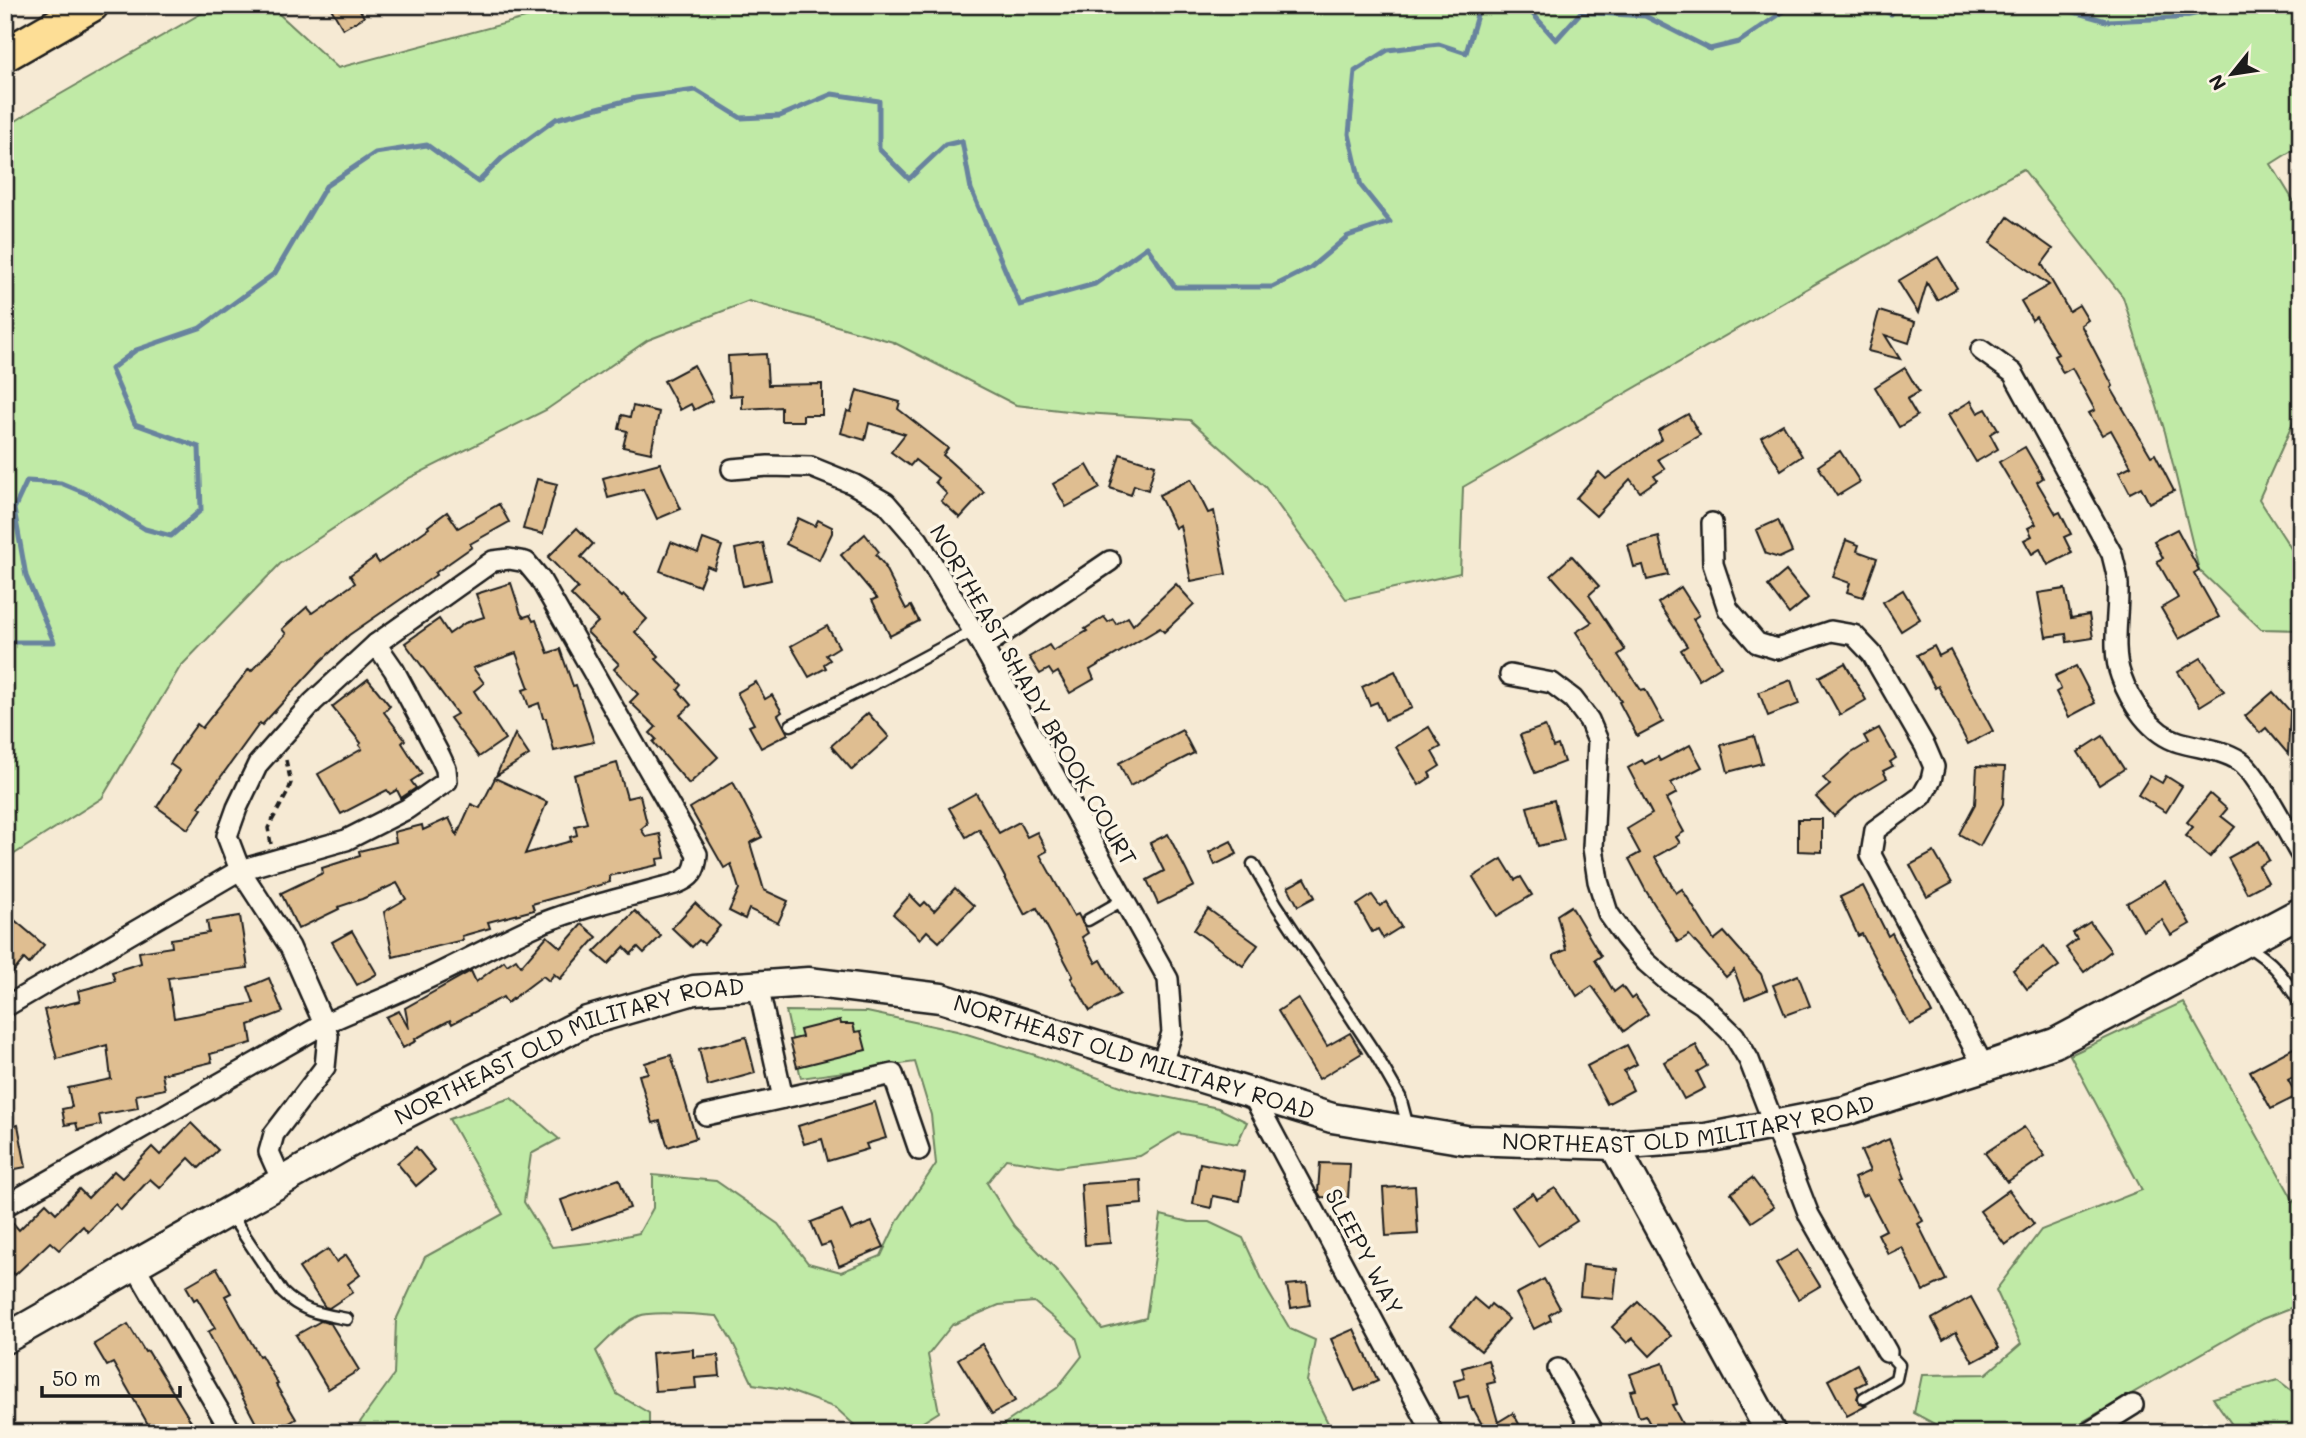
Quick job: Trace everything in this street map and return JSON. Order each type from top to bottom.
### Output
[{"type":"main road","points":[[5,55],[92,5]]},
{"type":"street","points":[[1981,350],[2014,373],[2112,554],[2119,583],[2116,638],[2119,673],[2133,701],[2150,724],[2175,741],[2222,752],[2242,762],[2266,795],[2301,855]]},
{"type":"street","name":"NORTHEAST SHADY BROOK COURT","points":[[732,469],[811,467],[853,484],[886,503],[918,540],[978,639],[1168,979],[1172,1033],[1161,1066]]},
{"type":"street","points":[[1712,523],[1713,564],[1728,609],[1757,643],[1777,649],[1831,631],[1854,635],[1872,654],[1925,746],[1934,767],[1931,780],[1922,796],[1875,830],[1871,855],[1984,1068]]},
{"type":"street","points":[[5,1206],[324,1024],[408,988],[543,923],[586,907],[675,884],[687,879],[696,870],[697,854],[540,579],[526,562],[509,559],[493,561],[376,644],[313,702],[258,764],[237,808],[227,836],[240,870],[290,947],[324,1024],[328,1036],[325,1068],[274,1134],[269,1152],[282,1181]]},
{"type":"street","points":[[978,639],[1110,561]]},
{"type":"street","points":[[5,1007],[240,870],[346,841],[407,809],[447,781],[446,769],[440,756],[394,670],[376,644]]},
{"type":"street","points":[[1510,675],[1552,684],[1573,699],[1589,719],[1598,741],[1593,848],[1598,881],[1608,913],[1646,962],[1670,984],[1702,1004],[1734,1035],[1749,1060],[1809,1215],[1888,1352]]},
{"type":"street","name":"NORTHEAST OLD MILITARY ROAD","points":[[5,1339],[358,1138],[587,1021],[694,990],[808,982],[941,998],[1332,1118],[1466,1140],[1615,1145],[1706,1138],[1775,1126],[1845,1111],[1984,1068],[2055,1043],[2301,912]]},
{"type":"street","points":[[758,986],[783,1098]]},
{"type":"street","points":[[706,1115],[893,1074],[919,1150]]},
{"type":"street","name":"SLEEPY WAY","points":[[1252,1094],[1433,1433]]},
{"type":"street","points":[[1615,1145],[1771,1433]]},
{"type":"street","points":[[135,1266],[232,1433]]},
{"type":"street","points":[[1558,1369],[1594,1433]]},
{"type":"street","points":[[2088,1433],[2133,1405]]},
{"type":"lane","points":[[791,725],[872,685],[978,639]]},
{"type":"lane","points":[[1253,864],[1276,904],[1376,1055],[1400,1097],[1409,1131]]},
{"type":"lane","points":[[1088,920],[1124,900]]},
{"type":"lane","points":[[2242,943],[2267,958],[2284,977],[2301,1005]]},
{"type":"lane","points":[[229,1212],[290,1300],[307,1311],[347,1320]]},
{"type":"lane","points":[[1864,1398],[1896,1379],[1899,1365],[1888,1352]]},
{"type":"path","points":[[273,860],[268,828],[291,783],[282,737]]},
{"type":"green space","points":[[216,5],[273,5],[278,13],[338,68],[544,13],[559,5],[2301,5],[2301,145],[2271,164],[2301,213],[2301,405],[2259,499],[2301,564],[2301,630],[2261,629],[2199,570],[2165,432],[2123,297],[2023,169],[1822,280],[1463,487],[1460,573],[1346,599],[1265,487],[1190,420],[1016,405],[893,342],[749,301],[648,340],[546,410],[409,478],[280,564],[180,667],[102,798],[5,860],[5,128]]},
{"type":"green space","points":[[2183,1002],[2301,1214],[2301,1304],[2262,1319],[2063,1433],[1951,1433],[1914,1413],[1922,1375],[1986,1374],[2021,1344],[1996,1290],[2041,1230],[2142,1190],[2070,1055]]},
{"type":"green space","points":[[786,1011],[867,1012],[957,1031],[1035,1055],[1132,1090],[1218,1108],[1247,1122],[1237,1144],[1178,1133],[1140,1156],[1057,1167],[1006,1159],[987,1183],[1014,1226],[1057,1271],[1102,1329],[1146,1318],[1161,1215],[1189,1222],[1209,1222],[1243,1238],[1267,1290],[1290,1329],[1315,1340],[1307,1381],[1330,1427],[1338,1433],[991,1433],[1057,1388],[1082,1356],[1076,1337],[1034,1302],[999,1305],[952,1325],[928,1355],[939,1412],[905,1433],[863,1433],[836,1408],[784,1389],[753,1384],[717,1316],[665,1313],[645,1314],[633,1319],[596,1351],[617,1394],[649,1413],[649,1433],[362,1433],[358,1425],[394,1375],[396,1320],[425,1257],[503,1214],[449,1119],[511,1098],[559,1139],[531,1154],[524,1202],[552,1247],[598,1242],[639,1233],[653,1208],[653,1175],[716,1181],[778,1224],[808,1263],[841,1272],[881,1256],[898,1220],[936,1164],[931,1115],[915,1062],[801,1078]]},
{"type":"green space","points":[[2278,1380],[2301,1398],[2301,1433],[2238,1433],[2213,1398]]},
{"type":"building","points":[[329,5],[357,5],[364,17],[343,29]]},
{"type":"building","points":[[2008,217],[2053,249],[2042,264],[2069,311],[2079,305],[2088,320],[2081,325],[2113,386],[2111,388],[2151,456],[2155,454],[2174,491],[2149,503],[2141,487],[2130,493],[2119,472],[2131,466],[2111,430],[2102,435],[2089,413],[2095,410],[2072,368],[2063,373],[2054,356],[2058,354],[2036,317],[2032,320],[2021,301],[2049,285],[1990,243]]},
{"type":"building","points":[[1938,257],[1957,288],[1937,300],[1927,283],[1918,313],[1898,281]]},
{"type":"building","points":[[1879,311],[1915,322],[1909,343],[1885,335],[1900,359],[1868,351]]},
{"type":"building","points":[[766,354],[768,385],[822,384],[822,415],[803,415],[803,421],[781,421],[781,407],[742,409],[742,395],[730,396],[728,356]]},
{"type":"building","points":[[694,365],[713,400],[694,410],[691,404],[680,410],[664,381]]},
{"type":"building","points":[[1905,368],[1919,392],[1907,399],[1917,416],[1899,427],[1875,387]]},
{"type":"building","points":[[857,390],[900,402],[898,409],[948,448],[943,455],[984,492],[960,518],[941,501],[947,494],[935,482],[938,478],[915,460],[910,466],[891,452],[905,434],[869,423],[865,440],[841,433]]},
{"type":"building","points":[[1971,401],[1978,413],[1986,409],[1998,429],[1990,434],[1998,449],[1976,462],[1948,415]]},
{"type":"building","points":[[633,406],[659,412],[651,453],[623,447],[627,431],[619,429],[622,415],[630,417]]},
{"type":"building","points":[[1688,414],[1700,435],[1658,459],[1665,469],[1654,476],[1657,480],[1640,492],[1630,479],[1596,516],[1576,498],[1599,472],[1606,479],[1662,439],[1658,431]]},
{"type":"building","points":[[1783,424],[1802,456],[1781,470],[1761,437]]},
{"type":"building","points":[[2025,447],[2043,478],[2037,482],[2056,514],[2060,512],[2071,534],[2064,537],[2072,553],[2048,565],[2040,549],[2032,554],[2024,540],[2032,536],[2028,528],[2036,524],[1999,462]]},
{"type":"building","points":[[1840,451],[1860,482],[1837,496],[1818,466]]},
{"type":"building","points":[[1120,454],[1155,465],[1148,490],[1134,485],[1131,495],[1110,488]]},
{"type":"building","points":[[660,463],[681,509],[657,519],[643,489],[608,498],[603,478]]},
{"type":"building","points":[[1087,465],[1100,488],[1066,507],[1053,484]]},
{"type":"building","points":[[537,479],[557,484],[543,534],[523,529]]},
{"type":"building","points":[[1191,479],[1208,513],[1214,511],[1226,574],[1191,581],[1180,525],[1175,528],[1159,495]]},
{"type":"building","points":[[499,504],[509,522],[470,544],[472,547],[435,573],[436,575],[349,635],[262,725],[260,723],[199,807],[202,809],[188,829],[157,807],[180,771],[170,764],[186,739],[197,724],[202,728],[249,669],[251,671],[286,634],[282,629],[307,607],[312,613],[355,583],[350,575],[375,557],[379,563],[447,512],[458,528]]},
{"type":"building","points":[[798,518],[815,526],[818,520],[832,527],[832,533],[819,560],[786,544]]},
{"type":"building","points":[[1778,520],[1792,552],[1779,558],[1766,554],[1756,530]]},
{"type":"building","points":[[577,528],[593,544],[581,557],[647,619],[635,632],[659,656],[656,659],[682,685],[678,690],[691,705],[680,715],[718,757],[689,784],[653,742],[656,739],[650,733],[656,727],[630,702],[638,694],[614,669],[619,664],[587,632],[598,622],[571,595],[578,588],[548,557]]},
{"type":"building","points":[[2177,529],[2199,570],[2194,573],[2219,617],[2179,639],[2161,608],[2178,598],[2157,561],[2163,558],[2154,541]]},
{"type":"building","points":[[865,534],[879,552],[876,555],[886,567],[906,609],[911,606],[919,621],[890,636],[872,600],[877,598],[841,555]]},
{"type":"building","points":[[1659,537],[1668,575],[1647,580],[1643,565],[1634,567],[1628,545]]},
{"type":"building","points":[[703,539],[722,546],[714,569],[707,566],[699,586],[660,571],[671,542],[698,553]]},
{"type":"building","points":[[1846,540],[1859,545],[1857,551],[1877,558],[1863,597],[1847,592],[1850,583],[1833,577]]},
{"type":"building","points":[[763,543],[771,580],[743,586],[735,549]]},
{"type":"building","points":[[1572,556],[1599,586],[1589,595],[1625,650],[1618,655],[1641,690],[1645,689],[1663,722],[1637,736],[1619,702],[1621,701],[1576,632],[1592,622],[1551,575]]},
{"type":"building","points":[[1786,571],[1808,598],[1789,614],[1768,586]]},
{"type":"building","points":[[511,583],[521,614],[524,617],[530,615],[533,621],[536,620],[548,653],[560,649],[573,686],[576,685],[594,742],[554,751],[546,718],[543,718],[539,703],[529,707],[523,690],[529,688],[516,653],[473,668],[484,683],[474,691],[505,739],[479,757],[450,718],[457,714],[405,643],[439,619],[449,634],[465,623],[484,617],[476,594]]},
{"type":"building","points":[[1176,584],[1194,604],[1164,632],[1160,628],[1090,670],[1094,679],[1070,693],[1058,672],[1053,675],[1049,669],[1040,674],[1029,657],[1049,645],[1053,651],[1087,631],[1085,629],[1104,617],[1108,622],[1113,619],[1116,624],[1128,617],[1133,625]]},
{"type":"building","points":[[1681,587],[1699,615],[1693,619],[1721,666],[1699,680],[1681,650],[1687,646],[1658,603]]},
{"type":"building","points":[[2065,589],[2071,618],[2089,615],[2093,638],[2067,642],[2066,634],[2046,637],[2038,593]]},
{"type":"building","points":[[1903,590],[1920,619],[1901,631],[1883,602]]},
{"type":"building","points":[[827,626],[839,647],[826,655],[830,660],[824,664],[826,668],[809,677],[791,646]]},
{"type":"building","points":[[1934,646],[1939,656],[1950,650],[1993,731],[1968,744],[1938,686],[1935,688],[1917,655]]},
{"type":"building","points":[[2201,658],[2224,691],[2200,706],[2178,672]]},
{"type":"building","points":[[1845,663],[1866,700],[1840,715],[1819,677]]},
{"type":"building","points":[[2076,666],[2095,703],[2069,717],[2056,692],[2061,689],[2055,676]]},
{"type":"building","points":[[1395,671],[1412,708],[1385,720],[1377,702],[1370,705],[1362,687]]},
{"type":"building","points":[[368,679],[390,706],[384,712],[405,740],[402,743],[422,774],[411,781],[416,788],[401,798],[397,790],[390,794],[387,790],[341,814],[318,774],[362,749],[359,745],[361,743],[332,707]]},
{"type":"building","points":[[1791,680],[1799,704],[1768,716],[1759,692]]},
{"type":"building","points":[[756,682],[765,699],[772,695],[782,712],[778,715],[788,734],[761,748],[749,726],[754,724],[737,693]]},
{"type":"building","points":[[2273,692],[2290,711],[2288,754],[2266,728],[2260,733],[2245,716]]},
{"type":"building","points":[[868,713],[889,737],[852,770],[831,746]]},
{"type":"building","points":[[1545,726],[1553,747],[1558,745],[1564,762],[1535,773],[1520,735]]},
{"type":"building","points":[[1429,727],[1441,747],[1432,752],[1440,766],[1429,773],[1431,777],[1419,785],[1396,747]]},
{"type":"building","points":[[1879,728],[1896,758],[1890,762],[1893,766],[1883,771],[1887,778],[1857,796],[1834,816],[1816,797],[1830,785],[1823,778],[1850,754],[1868,743],[1864,736]]},
{"type":"building","points":[[1182,730],[1194,753],[1130,786],[1119,763]]},
{"type":"building","points":[[515,734],[529,755],[496,776]]},
{"type":"building","points":[[1754,736],[1762,763],[1728,772],[1721,745]]},
{"type":"building","points":[[2103,736],[2124,769],[2099,785],[2078,752]]},
{"type":"building","points":[[1690,745],[1702,767],[1671,783],[1677,793],[1666,799],[1684,832],[1676,837],[1680,843],[1655,857],[1676,893],[1682,889],[1714,940],[1724,932],[1761,974],[1767,990],[1745,999],[1734,970],[1726,977],[1689,935],[1678,942],[1629,859],[1640,853],[1627,829],[1652,814],[1628,768],[1642,760],[1645,764],[1658,757],[1660,761]]},
{"type":"building","points":[[617,763],[627,798],[640,795],[647,824],[641,829],[646,837],[660,834],[665,858],[657,859],[658,865],[609,876],[610,882],[532,904],[534,910],[488,922],[490,928],[462,936],[463,940],[393,957],[384,912],[406,899],[397,883],[338,907],[339,909],[298,929],[281,893],[323,873],[322,868],[360,856],[359,851],[396,842],[394,832],[422,825],[423,830],[449,818],[457,835],[471,804],[480,808],[495,778],[547,802],[525,854],[571,841],[570,837],[577,835],[575,826],[587,823],[574,775]]},
{"type":"building","points":[[1977,766],[2005,767],[2003,804],[1980,846],[1959,834],[1975,804]]},
{"type":"building","points":[[2150,776],[2162,783],[2166,776],[2182,786],[2166,812],[2138,795]]},
{"type":"building","points":[[733,782],[762,837],[750,843],[764,890],[788,901],[778,923],[749,909],[745,919],[729,911],[739,889],[731,864],[724,868],[690,808]]},
{"type":"building","points":[[976,793],[999,833],[1019,822],[1027,837],[1037,832],[1047,851],[1040,855],[1074,916],[1078,914],[1088,933],[1082,937],[1096,963],[1101,960],[1120,994],[1090,1011],[1037,908],[1025,915],[979,829],[966,837],[949,808]]},
{"type":"building","points":[[2210,794],[2227,809],[2221,816],[2235,827],[2210,857],[2185,836],[2193,827],[2187,822]]},
{"type":"building","points":[[1554,800],[1564,840],[1538,846],[1527,807]]},
{"type":"building","points":[[1798,819],[1822,819],[1822,852],[1798,851]]},
{"type":"building","points":[[1168,834],[1194,886],[1158,904],[1147,880],[1164,871],[1150,843]]},
{"type":"building","points":[[1231,841],[1237,854],[1215,865],[1209,852]]},
{"type":"building","points":[[2259,841],[2269,860],[2259,866],[2268,882],[2247,893],[2228,858]]},
{"type":"building","points":[[1934,852],[1952,883],[1927,897],[1910,865]]},
{"type":"building","points":[[1502,859],[1515,880],[1521,877],[1532,895],[1497,916],[1473,877]]},
{"type":"building","points":[[1305,878],[1315,897],[1298,906],[1288,887]]},
{"type":"building","points":[[2165,881],[2190,924],[2171,935],[2162,920],[2143,931],[2127,903]]},
{"type":"building","points":[[1863,886],[1888,936],[1892,933],[1932,1013],[1910,1025],[1862,934],[1858,936],[1840,897]]},
{"type":"building","points":[[955,888],[974,906],[939,942],[927,931],[920,939],[893,914],[910,895],[921,906],[925,902],[934,911]]},
{"type":"building","points":[[1372,895],[1380,906],[1386,902],[1401,927],[1383,938],[1378,929],[1372,932],[1357,905]]},
{"type":"building","points":[[695,903],[720,926],[704,944],[699,940],[692,947],[672,928]]},
{"type":"building","points":[[1571,906],[1601,956],[1595,960],[1614,992],[1622,986],[1631,999],[1635,996],[1648,1014],[1624,1031],[1592,986],[1577,996],[1554,958],[1554,955],[1566,950],[1557,915]]},
{"type":"building","points":[[1208,909],[1258,945],[1243,966],[1194,930]]},
{"type":"building","points":[[635,911],[661,936],[644,953],[638,947],[631,954],[624,947],[608,964],[594,952]]},
{"type":"building","points":[[5,912],[44,945],[29,964],[24,959],[5,982]]},
{"type":"building","points":[[240,916],[248,968],[168,978],[174,1018],[254,1003],[248,987],[269,978],[283,1012],[249,1025],[252,1043],[210,1054],[212,1062],[162,1074],[165,1089],[136,1095],[138,1108],[99,1115],[101,1125],[78,1130],[76,1123],[65,1125],[62,1109],[72,1107],[68,1088],[111,1079],[107,1045],[57,1059],[44,1010],[80,1001],[78,991],[115,981],[112,972],[141,963],[139,952],[172,947],[171,939],[209,933],[207,921]]},
{"type":"building","points":[[2090,922],[2111,951],[2084,972],[2066,948],[2077,939],[2073,933]]},
{"type":"building","points":[[582,924],[597,937],[560,979],[554,974],[549,981],[543,976],[507,1003],[503,997],[452,1024],[450,1020],[403,1048],[386,1017],[399,1011],[409,1029],[405,1008],[471,971],[476,982],[504,961],[507,965],[516,959],[521,966],[547,936],[561,948]]},
{"type":"building","points":[[352,931],[377,974],[357,985],[332,942]]},
{"type":"building","points":[[2044,946],[2059,966],[2027,989],[2013,970]]},
{"type":"building","points":[[1798,975],[1810,1006],[1785,1015],[1773,985]]},
{"type":"building","points":[[1298,998],[1327,1046],[1350,1033],[1362,1053],[1319,1079],[1278,1011]]},
{"type":"building","points":[[840,1020],[841,1024],[853,1024],[855,1032],[861,1031],[866,1050],[797,1067],[790,1040],[802,1037],[800,1030]]},
{"type":"building","points":[[746,1037],[755,1073],[708,1086],[699,1049]]},
{"type":"building","points":[[2301,1044],[2301,1073],[2288,1080],[2297,1096],[2271,1109],[2250,1071]]},
{"type":"building","points":[[1627,1045],[1637,1064],[1624,1071],[1633,1090],[1607,1104],[1587,1066]]},
{"type":"building","points":[[1696,1045],[1707,1066],[1697,1072],[1705,1088],[1684,1099],[1664,1062]]},
{"type":"building","points":[[671,1055],[696,1138],[668,1147],[660,1121],[653,1123],[639,1075],[648,1073],[645,1063]]},
{"type":"building","points":[[875,1102],[886,1138],[866,1144],[868,1149],[828,1161],[822,1139],[804,1144],[798,1126]]},
{"type":"building","points":[[191,1123],[218,1150],[199,1168],[189,1158],[160,1188],[150,1179],[121,1210],[115,1204],[88,1232],[83,1226],[59,1250],[50,1242],[15,1275],[5,1264],[5,1230],[13,1223],[19,1230],[46,1203],[56,1213],[79,1189],[88,1198],[114,1171],[122,1178],[152,1147],[160,1155]]},
{"type":"building","points":[[18,1125],[26,1167],[5,1171],[5,1128]]},
{"type":"building","points":[[2024,1127],[2045,1156],[2007,1182],[1985,1153]]},
{"type":"building","points":[[1889,1139],[1905,1178],[1901,1179],[1923,1221],[1918,1224],[1946,1280],[1923,1291],[1902,1247],[1888,1254],[1878,1234],[1886,1230],[1867,1194],[1862,1196],[1854,1178],[1870,1171],[1861,1151]]},
{"type":"building","points":[[416,1147],[435,1170],[416,1186],[397,1163]]},
{"type":"building","points":[[1200,1163],[1245,1172],[1240,1201],[1213,1196],[1211,1208],[1193,1204]]},
{"type":"building","points":[[1320,1163],[1350,1164],[1348,1198],[1321,1197],[1318,1192]]},
{"type":"building","points":[[1752,1178],[1774,1207],[1752,1222],[1731,1193]]},
{"type":"building","points":[[619,1179],[630,1208],[572,1229],[561,1200]]},
{"type":"building","points":[[1141,1180],[1142,1204],[1107,1207],[1110,1243],[1085,1245],[1081,1184]]},
{"type":"building","points":[[1415,1186],[1418,1234],[1386,1236],[1383,1188]]},
{"type":"building","points":[[1555,1188],[1577,1221],[1538,1246],[1512,1207],[1533,1193],[1537,1199]]},
{"type":"building","points":[[2009,1190],[2034,1224],[2005,1245],[1980,1211]]},
{"type":"building","points":[[842,1210],[851,1230],[872,1222],[884,1247],[839,1266],[830,1243],[821,1246],[811,1222]]},
{"type":"building","points":[[328,1249],[336,1262],[346,1255],[360,1275],[348,1284],[353,1292],[329,1308],[325,1307],[299,1268]]},
{"type":"building","points":[[1798,1250],[1820,1286],[1798,1299],[1776,1263]]},
{"type":"building","points":[[1583,1265],[1617,1269],[1614,1299],[1580,1296]]},
{"type":"building","points":[[217,1268],[231,1293],[225,1296],[296,1419],[272,1433],[265,1433],[261,1425],[258,1427],[208,1332],[215,1328],[197,1298],[194,1300],[186,1286]]},
{"type":"building","points":[[1544,1279],[1560,1308],[1549,1315],[1551,1320],[1534,1329],[1516,1294]]},
{"type":"building","points":[[1307,1283],[1310,1305],[1291,1308],[1287,1285]]},
{"type":"building","points":[[1971,1297],[1999,1348],[1973,1362],[1956,1332],[1943,1340],[1932,1319]]},
{"type":"building","points":[[1474,1298],[1487,1309],[1491,1304],[1509,1319],[1481,1351],[1451,1326]]},
{"type":"building","points":[[1638,1302],[1671,1336],[1650,1356],[1633,1338],[1627,1343],[1612,1327]]},
{"type":"building","points":[[321,1321],[331,1324],[359,1370],[328,1389],[296,1335]]},
{"type":"building","points":[[128,1324],[145,1352],[148,1351],[198,1433],[153,1433],[113,1363],[107,1366],[94,1344]]},
{"type":"building","points":[[1354,1329],[1378,1381],[1355,1391],[1331,1339]]},
{"type":"building","points":[[982,1344],[1015,1401],[992,1414],[958,1359]]},
{"type":"building","points":[[693,1349],[693,1357],[718,1355],[720,1376],[695,1378],[696,1388],[655,1391],[652,1353]]},
{"type":"building","points":[[1488,1360],[1495,1382],[1487,1384],[1498,1422],[1513,1413],[1524,1433],[1480,1433],[1485,1430],[1472,1410],[1468,1396],[1459,1398],[1454,1381],[1465,1378],[1462,1368]]},
{"type":"building","points":[[1663,1363],[1677,1404],[1672,1405],[1687,1433],[1655,1433],[1645,1415],[1639,1417],[1630,1391],[1636,1390],[1630,1374]]},
{"type":"building","points":[[1857,1364],[1866,1382],[1856,1387],[1859,1393],[1857,1399],[1860,1404],[1866,1406],[1847,1416],[1828,1380]]},
{"type":"waterway","points":[[5,647],[12,642],[54,642],[26,576],[14,509],[27,481],[61,483],[92,496],[145,529],[171,536],[201,510],[199,447],[135,424],[111,369],[136,350],[200,328],[275,273],[326,186],[375,153],[427,145],[478,182],[502,158],[556,119],[636,98],[696,90],[741,118],[780,116],[832,94],[879,101],[879,149],[909,179],[945,145],[962,141],[971,189],[1020,305],[1095,284],[1147,247],[1175,287],[1272,287],[1310,268],[1348,236],[1390,222],[1361,186],[1349,134],[1355,71],[1388,50],[1439,44],[1466,53],[1479,8],[1485,5]]},
{"type":"waterway","points":[[1525,5],[1556,40],[1581,12],[1645,16],[1710,49],[1739,42],[1793,5]]},
{"type":"waterway","points":[[1869,5],[1891,14],[1897,5]]},
{"type":"waterway","points":[[2050,5],[2106,21],[2176,18],[2237,5]]}]
